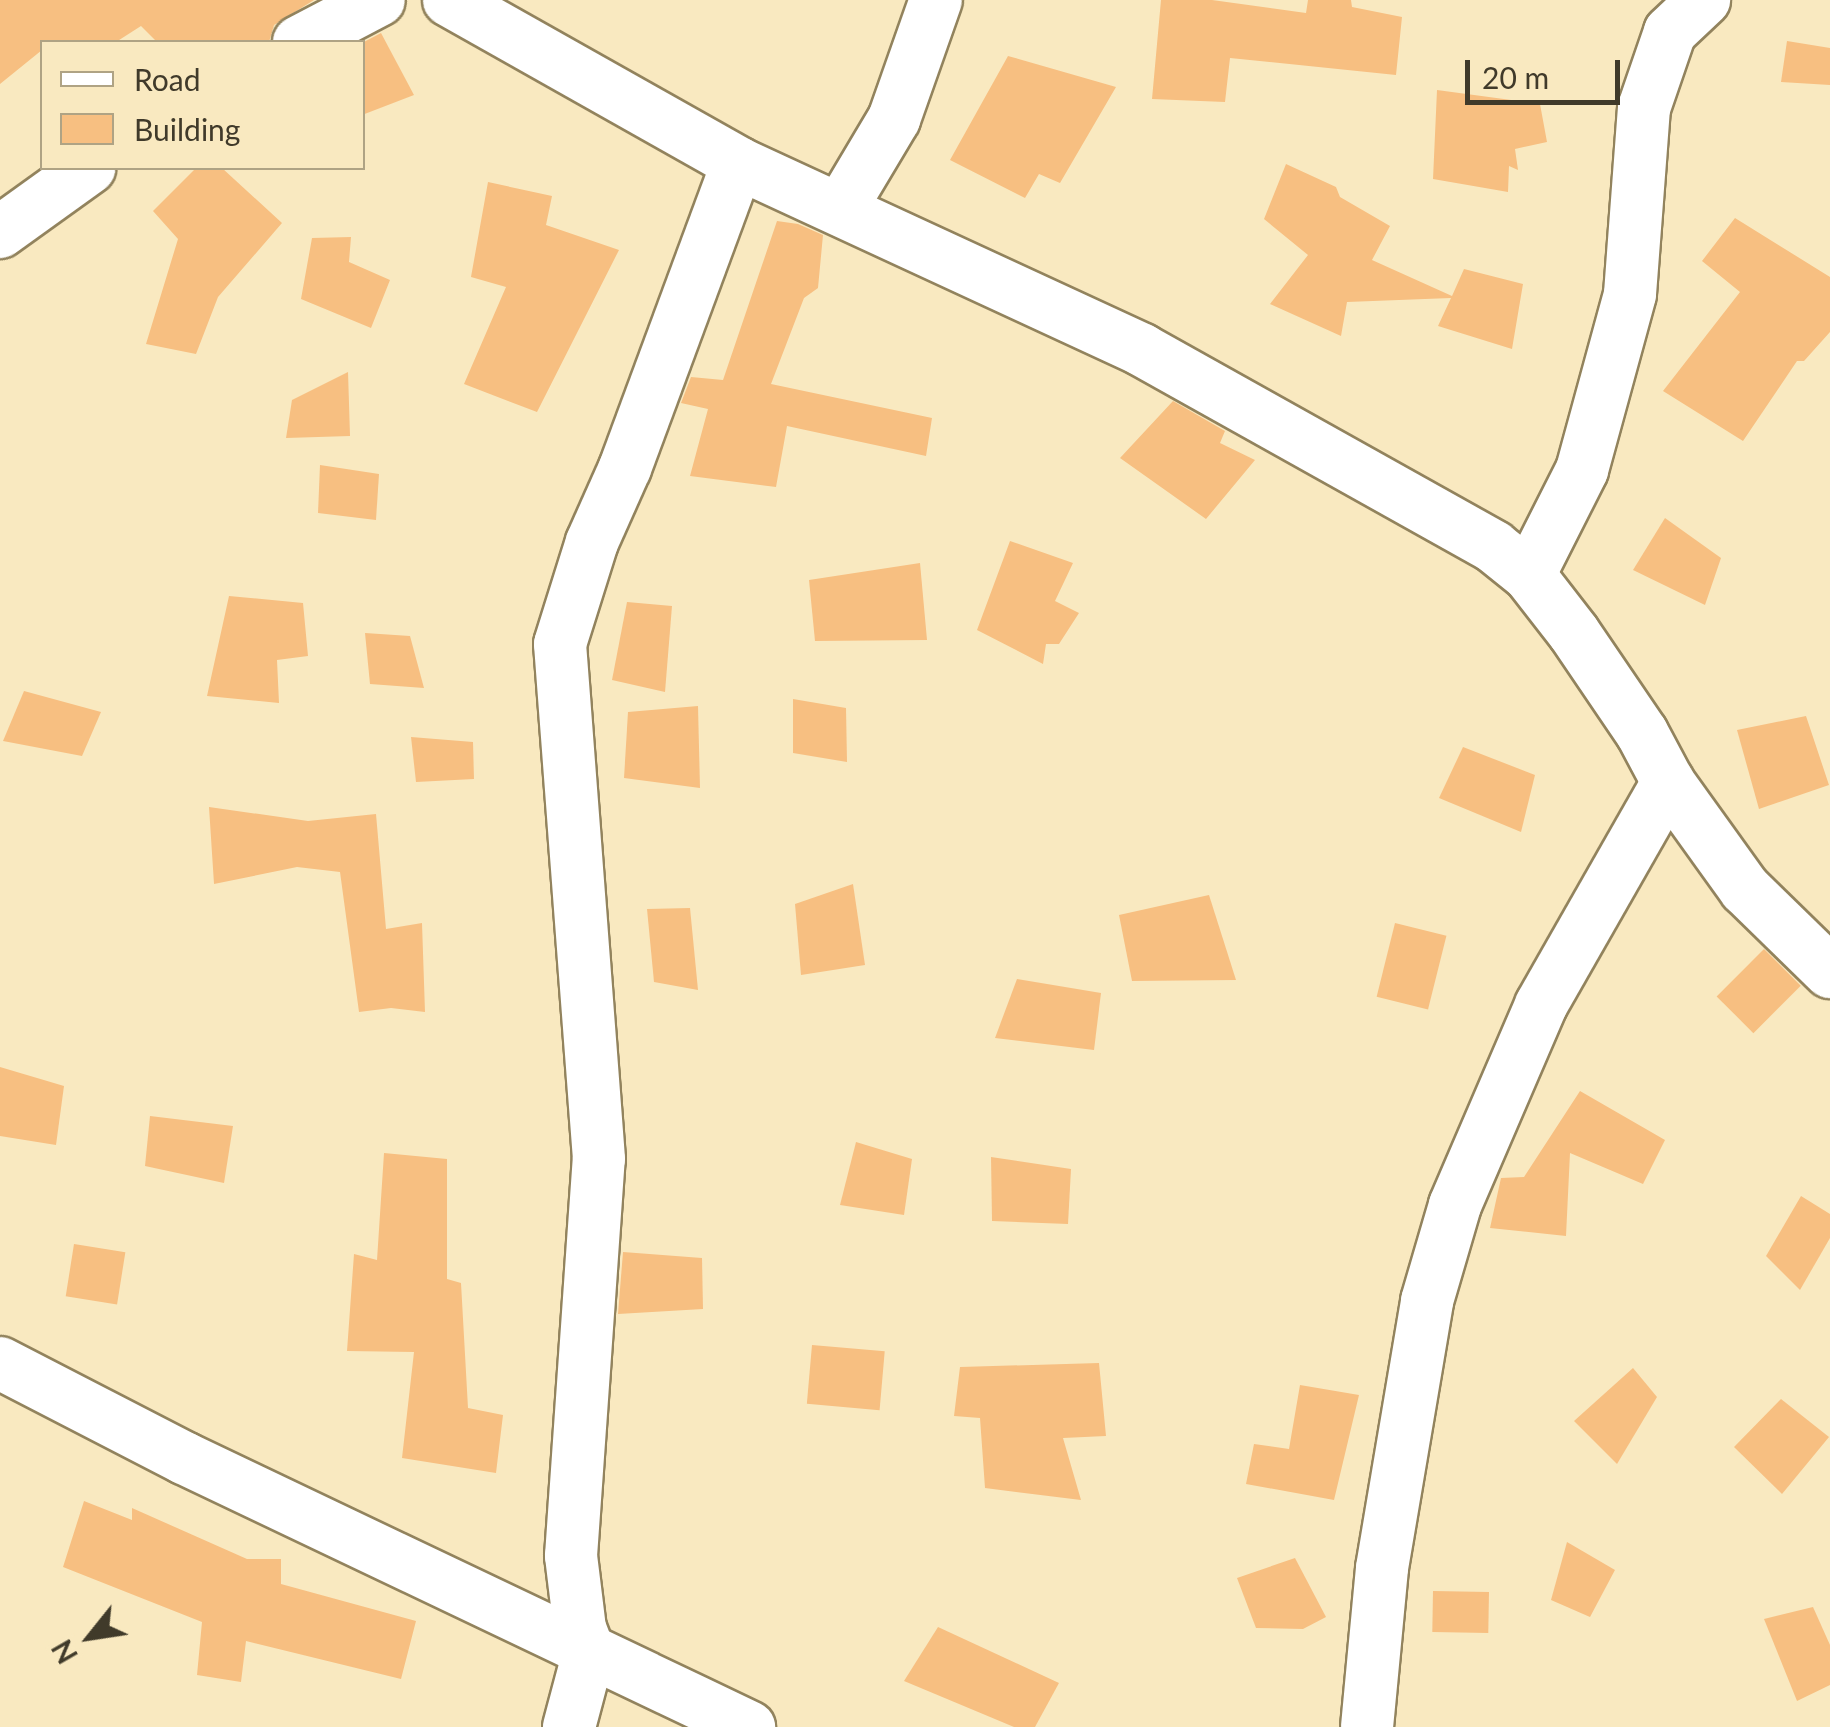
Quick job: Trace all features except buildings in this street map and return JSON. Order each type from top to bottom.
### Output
[{"type":"street","points":[[303,40],[379,0]]},
{"type":"street","points":[[449,0],[738,163],[1142,350],[1494,547],[1529,575],[1642,733],[1668,782],[1744,889],[1830,972]]},
{"type":"street","points":[[841,208],[894,120],[936,0]]},
{"type":"street","points":[[1529,575],[1582,470],[1630,294],[1644,108],[1670,32],[1704,0]]},
{"type":"street","points":[[569,1727],[588,1652],[580,1629],[571,1556],[599,1159],[560,644],[592,542],[626,468],[738,163]]},
{"type":"street","points":[[0,232],[86,170]]},
{"type":"street","points":[[1367,1727],[1382,1568],[1427,1301],[1455,1206],[1540,1005],[1668,782]]},
{"type":"street","points":[[0,1363],[184,1458],[749,1727]]}]
